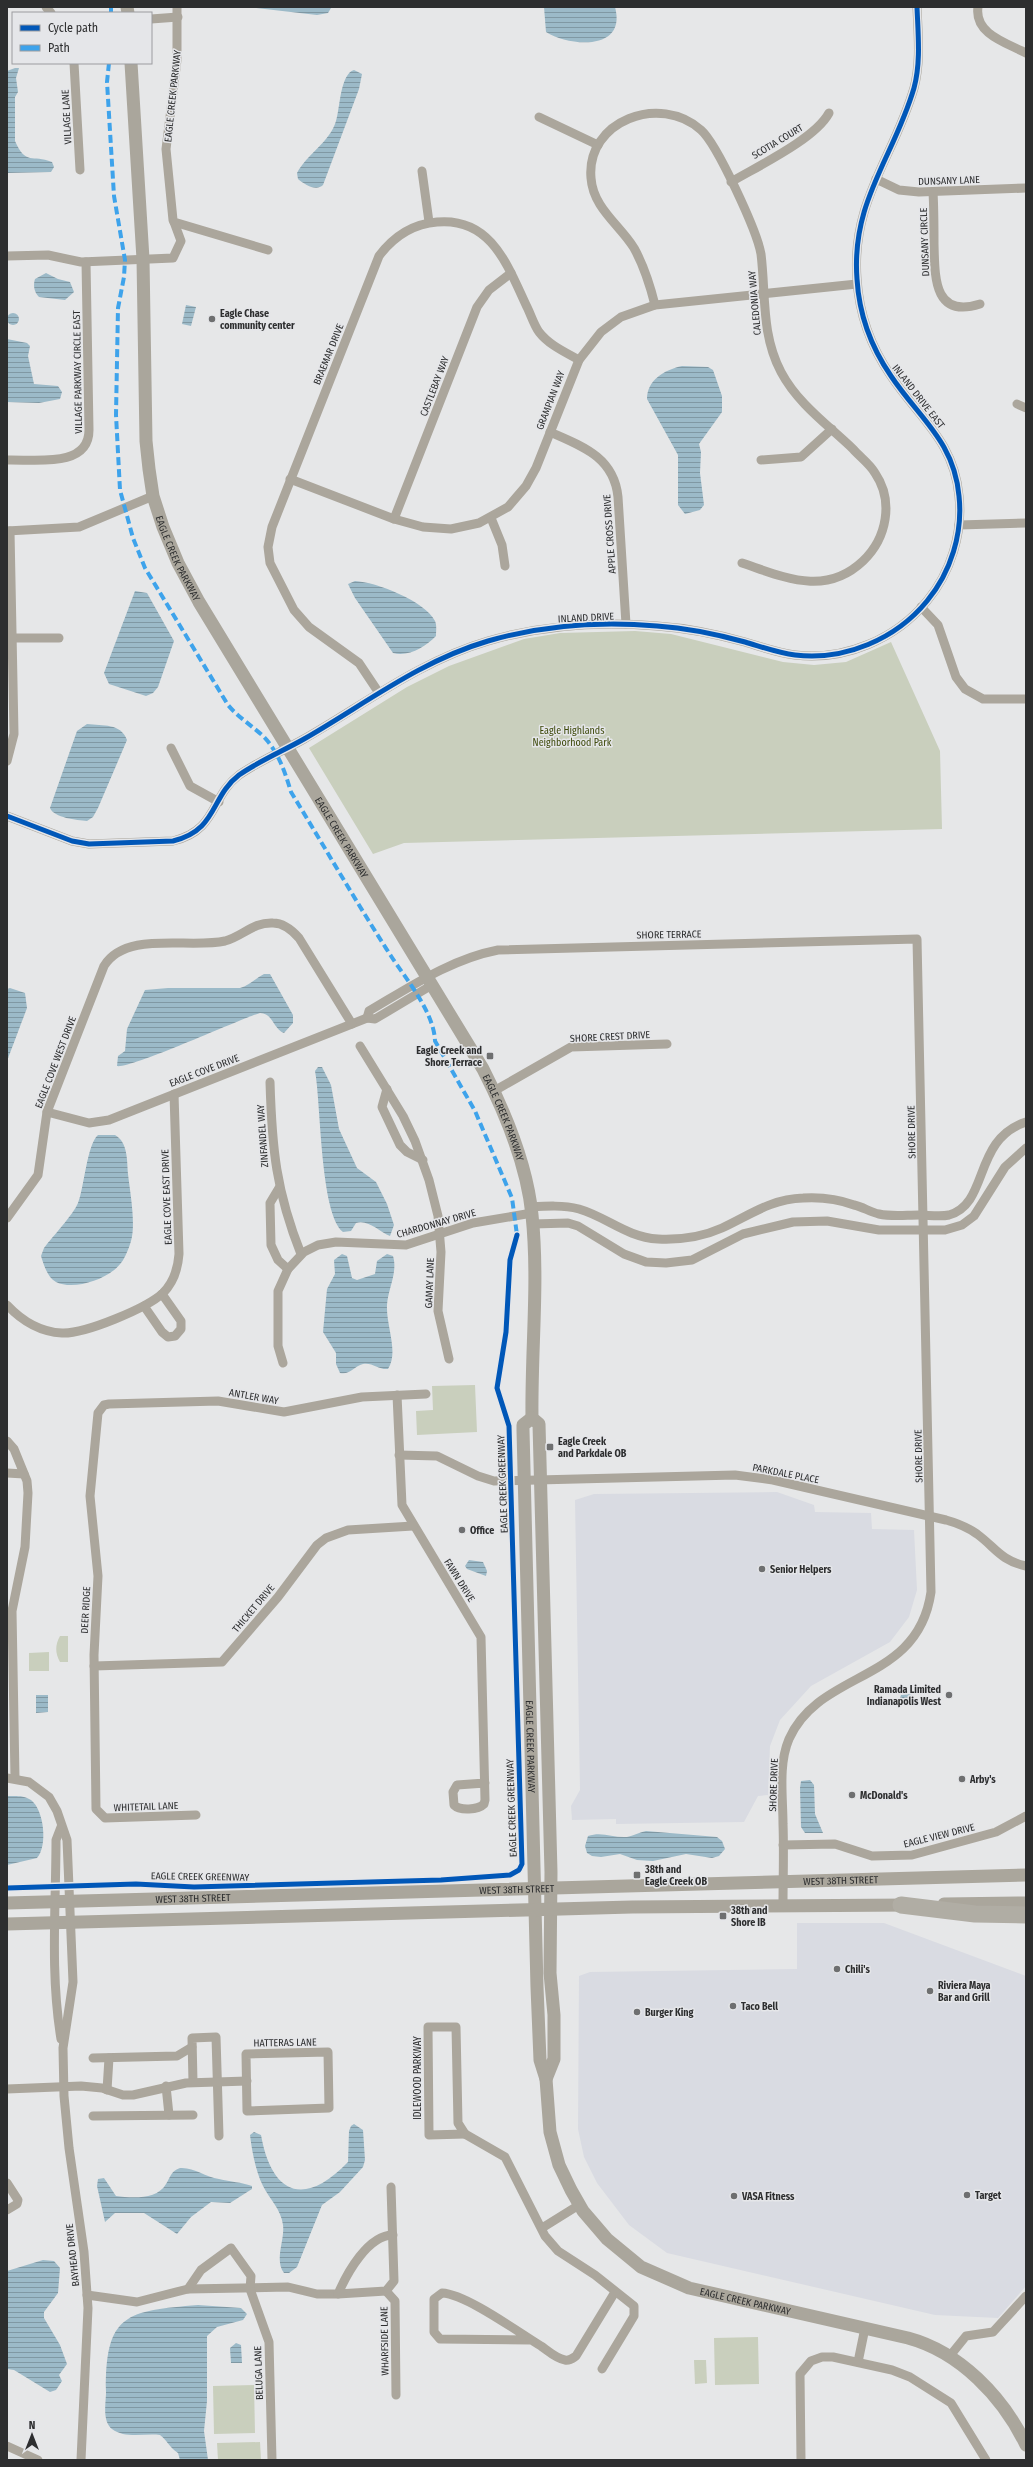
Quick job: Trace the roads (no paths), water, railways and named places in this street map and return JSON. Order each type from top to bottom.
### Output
[{"type":"highway","points":[[901,1905],[975,1914],[1026,1915]]},
{"type":"main road","name":"EAGLE CREEK PARKWAY","points":[[131,64],[143,259],[146,441],[153,496],[167,538],[186,579],[430,981],[494,1091],[518,1154],[532,1215],[532,1418],[539,1424],[554,2059],[546,2079]]},
{"type":"main road","name":"EAGLE CREEK PARKWAY","points":[[532,1418],[523,1425],[540,2060],[546,2079],[550,2132],[564,2176],[579,2205],[601,2233],[641,2267],[674,2283],[704,2293],[865,2328],[920,2342],[949,2357],[976,2377],[994,2396],[1014,2422],[1026,2445]]},
{"type":"main road","name":"WEST 38TH STREET","points":[[7,1903],[551,1889],[783,1880],[1026,1875]]},
{"type":"main road","name":"WEST 38TH STREET","points":[[7,1924],[550,1909],[1026,1902]]},
{"type":"street","name":"EAGLE CREEK PARKWAY","points":[[143,259],[173,258],[181,241],[174,222],[166,149],[177,60],[177,7]]},
{"type":"street","name":"INLAND DRIVE EAST","points":[[904,624],[935,590],[946,571],[953,552],[959,525],[958,484],[948,453],[936,432],[897,384],[879,358],[865,324],[857,284],[856,258],[859,230],[867,199],[915,85],[918,60],[917,7]]},
{"type":"street","points":[[978,7],[978,21],[986,32],[1026,53]]},
{"type":"street","points":[[152,19],[178,17]]},
{"type":"street","name":"VILLAGE LANE","points":[[74,64],[80,170]]},
{"type":"street","name":"SCOTIA COURT","points":[[731,182],[811,134],[829,113]]},
{"type":"street","name":"CALEDONIA WAY","points":[[598,145],[613,127],[631,117],[646,114],[678,117],[696,126],[708,137],[731,182],[757,240],[761,256],[767,333],[781,371],[801,401],[871,466],[882,484],[886,497],[886,516],[884,527],[876,546],[862,562],[851,571],[834,579],[819,582],[793,580],[742,563]]},
{"type":"street","points":[[538,117],[598,145],[591,172],[595,195],[638,256],[649,283],[655,305]]},
{"type":"street","points":[[422,171],[429,222]]},
{"type":"street","name":"DUNSANY LANE","points":[[876,179],[900,190],[933,192],[1026,188]]},
{"type":"street","name":"DUNSANY CIRCLE","points":[[933,192],[935,276],[940,293],[953,306],[968,308],[980,304]]},
{"type":"street","name":"BRAEMAR DRIVE","points":[[379,693],[359,663],[301,619],[273,571],[268,555],[268,539],[290,479],[379,256],[390,243],[402,233],[429,222],[445,221],[458,224],[480,233],[500,252],[540,332],[554,346],[579,360]]},
{"type":"street","points":[[174,222],[268,250]]},
{"type":"street","points":[[7,256],[48,255],[86,262],[143,259]]},
{"type":"street","name":"VILLAGE PARKWAY CIRCLE EAST","points":[[7,460],[70,458],[83,449],[88,442],[90,430],[86,262]]},
{"type":"street","name":"CASTLEBAY WAY","points":[[394,519],[477,307],[489,290],[511,274]]},
{"type":"street","name":"GRAMPIAN WAY","points":[[290,479],[394,519],[435,529],[468,527],[491,518],[511,504],[526,486],[536,468],[579,360],[590,343],[610,324],[624,316],[655,305],[857,284]]},
{"type":"street","points":[[1017,404],[1026,408]]},
{"type":"street","points":[[761,460],[801,457],[832,429]]},
{"type":"street","name":"APPLE CROSS DRIVE","points":[[550,432],[593,452],[602,460],[614,477],[618,496],[626,624]]},
{"type":"street","points":[[7,761],[14,734],[8,531],[79,527],[153,496]]},
{"type":"street","points":[[491,518],[502,544],[505,566]]},
{"type":"street","points":[[959,525],[1026,523]]},
{"type":"street","points":[[921,607],[938,625],[956,677],[965,689],[983,699],[1026,699]]},
{"type":"street","name":"INLAND DRIVE","points":[[7,816],[72,841],[89,844],[173,840],[184,837],[202,826],[231,783],[240,775],[434,661],[488,641],[555,627],[626,624],[687,629],[775,651],[820,656],[864,646],[883,638],[904,624]]},
{"type":"street","points":[[12,638],[59,638]]},
{"type":"street","points":[[171,748],[190,786],[219,802]]},
{"type":"street","name":"EAGLE COVE WEST DRIVE","points":[[7,1218],[39,1173],[47,1112],[104,966],[111,957],[122,949],[139,945],[224,941],[234,938],[251,927],[263,923],[275,923],[293,932],[301,941],[352,1024]]},
{"type":"street","name":"SHORE TERRACE","points":[[430,981],[471,956],[503,950],[917,939]]},
{"type":"street","name":"SHORE DRIVE","points":[[783,1906],[782,1768],[788,1741],[800,1720],[814,1706],[890,1661],[905,1647],[917,1633],[925,1616],[931,1592],[917,939]]},
{"type":"street","name":"EAGLE COVE DRIVE","points":[[47,1112],[85,1122],[100,1122],[367,1018],[369,1011],[430,981]]},
{"type":"street","name":"SHORE CREST DRIVE","points":[[494,1091],[571,1048],[667,1044]]},
{"type":"street","name":"GAMAY LANE","points":[[360,1046],[387,1088],[410,1130],[423,1160],[431,1187],[440,1232],[442,1270],[438,1311],[449,1359]]},
{"type":"street","name":"ZINFANDEL WAY","points":[[270,1082],[272,1146],[279,1188],[301,1254]]},
{"type":"street","points":[[387,1088],[382,1107],[398,1142],[407,1152],[423,1160]]},
{"type":"street","name":"EAGLE COVE EAST DRIVE","points":[[162,1294],[175,1275],[179,1254],[174,1094]]},
{"type":"street","points":[[532,1215],[565,1206],[579,1209],[623,1230],[644,1237],[662,1239],[684,1238],[707,1234],[760,1207],[783,1200],[803,1198],[822,1198],[846,1202],[883,1215],[949,1215],[965,1206],[972,1196],[990,1152],[997,1141],[1009,1130],[1026,1122]]},
{"type":"street","points":[[532,1215],[578,1226],[594,1234],[624,1254],[646,1262],[666,1263],[692,1260],[743,1234],[793,1222],[827,1221],[879,1230],[952,1229],[970,1220],[981,1207],[1005,1167],[1026,1148]]},
{"type":"street","points":[[279,1188],[270,1202],[271,1240],[275,1256],[288,1269]]},
{"type":"street","name":"CHARDONNAY DRIVE","points":[[301,1254],[314,1247],[329,1243],[406,1245],[440,1232],[494,1218],[532,1215]]},
{"type":"street","points":[[283,1363],[278,1346],[277,1299],[281,1282],[288,1269],[301,1254]]},
{"type":"street","points":[[8,1308],[33,1326],[44,1330],[65,1333],[90,1328],[144,1306],[162,1294],[181,1321],[182,1328],[176,1336],[168,1337],[162,1332],[144,1306]]},
{"type":"street","name":"ANTLER WAY","points":[[101,1408],[109,1404],[218,1401],[284,1412],[362,1397],[426,1394]]},
{"type":"street","name":"FAWN DRIVE","points":[[397,1395],[401,1500],[413,1526],[481,1637],[484,1783]]},
{"type":"street","name":"DEER RIDGE","points":[[100,1814],[96,1807],[94,1666],[98,1576],[90,1496],[97,1417],[101,1408]]},
{"type":"street","points":[[7,1441],[13,1448],[24,1474],[28,1493],[25,1547],[12,1611],[11,1778]]},
{"type":"street","name":"PARKDALE PLACE","points":[[399,1455],[433,1455],[488,1480],[524,1481],[722,1475],[752,1477],[930,1517],[962,1526],[978,1535],[1004,1557],[1026,1566]]},
{"type":"street","points":[[7,1472],[24,1474]]},
{"type":"street","name":"THICKET DRIVE","points":[[94,1666],[222,1662],[278,1596],[317,1545],[326,1538],[348,1530],[413,1526]]},
{"type":"street","name":"BAYHEAD DRIVE","points":[[11,1778],[29,1782],[48,1797],[57,1811],[61,1827],[67,1840],[71,1901],[73,1982],[63,2048]]},
{"type":"street","name":"WHITETAIL LANE","points":[[100,1814],[105,1818],[196,1815]]},
{"type":"street","name":"EAGLE VIEW DRIVE","points":[[783,1845],[835,1844],[872,1856],[912,1854],[990,1834],[1026,1816]]},
{"type":"street","name":"BAYHEAD DRIVE","points":[[61,1827],[56,1840],[55,1923],[57,2011],[63,2048],[67,2135],[83,2240],[87,2295],[87,2344],[81,2460]]},
{"type":"street","name":"IDLEWOOD PARKWAY","points":[[428,2027],[456,2027],[458,2123],[465,2134],[429,2135],[428,2027]]},
{"type":"street","points":[[193,2082],[192,2038],[216,2037],[219,2136]]},
{"type":"street","points":[[93,2058],[178,2056],[192,2047]]},
{"type":"street","name":"HATTERAS LANE","points":[[328,2052],[328,2108],[248,2110],[247,2081],[246,2054],[328,2052]]},
{"type":"street","points":[[107,2090],[109,2058]]},
{"type":"street","points":[[7,2089],[89,2086],[124,2095],[133,2095],[166,2086],[193,2082],[247,2081]]},
{"type":"street","points":[[166,2086],[169,2115]]},
{"type":"street","points":[[93,2116],[193,2115]]},
{"type":"street","points":[[465,2134],[505,2157],[547,2240],[558,2252],[585,2267],[615,2292],[632,2303],[635,2314],[602,2369]]},
{"type":"street","points":[[7,2183],[18,2200],[17,2204],[7,2210]]},
{"type":"street","points":[[87,2295],[137,2302],[188,2289],[292,2287],[317,2294],[386,2291],[394,2282],[392,2187]]},
{"type":"street","points":[[542,2228],[579,2205]]},
{"type":"street","points":[[338,2294],[347,2275],[372,2243],[386,2235],[393,2235]]},
{"type":"street","points":[[188,2289],[201,2270],[231,2248],[251,2276],[250,2289]]},
{"type":"street","name":"BELUGA LANE","points":[[250,2289],[269,2342],[272,2460]]},
{"type":"street","name":"WHARFSIDE LANE","points":[[386,2291],[395,2301],[396,2395]]},
{"type":"street","points":[[530,2340],[446,2341],[437,2337],[434,2332],[433,2303],[436,2296],[442,2293],[452,2294],[477,2308],[560,2358],[568,2360],[575,2358],[615,2292]]},
{"type":"street","points":[[949,2357],[966,2336],[992,2332],[1026,2296]]},
{"type":"street","points":[[858,2362],[865,2328]]},
{"type":"street","points":[[800,2460],[800,2379],[802,2369],[811,2361],[822,2357],[858,2362],[910,2377],[946,2399],[951,2403],[986,2460]]},
{"type":"street","points":[[7,2446],[38,2460]]},
{"type":"water","points":[[247,7],[331,8],[328,13],[317,15]]},
{"type":"water","points":[[544,7],[615,7],[616,21],[613,32],[605,38],[594,42],[569,41],[556,37],[546,32]]},
{"type":"water","points":[[19,68],[16,78],[18,92],[15,97],[15,141],[19,149],[26,157],[52,162],[54,167],[51,172],[7,173],[7,71]]},
{"type":"water","points":[[354,70],[362,74],[359,89],[323,185],[317,188],[310,186],[298,179],[297,173],[306,160],[324,142],[333,128],[336,121],[343,85],[349,73]]},
{"type":"water","points":[[46,273],[58,279],[70,282],[74,292],[65,300],[39,297],[34,288],[35,279]]},
{"type":"water","points":[[186,305],[196,307],[191,326],[182,324]]},
{"type":"water","points":[[11,313],[15,313],[19,319],[15,325],[11,325],[7,321],[7,317]]},
{"type":"water","points":[[7,339],[27,343],[30,346],[28,356],[34,384],[58,386],[62,392],[60,399],[39,403],[7,402]]},
{"type":"water","points":[[682,366],[708,367],[713,370],[722,396],[722,412],[699,444],[701,452],[700,473],[704,505],[700,510],[685,514],[678,505],[678,455],[647,399],[650,386],[653,381],[663,373]]},
{"type":"water","points":[[355,581],[364,582],[387,589],[421,606],[435,621],[436,636],[427,644],[411,652],[405,654],[393,653],[355,598],[348,584]]},
{"type":"water","points":[[135,591],[147,593],[174,641],[158,687],[153,693],[146,696],[109,684],[104,673]]},
{"type":"water","points":[[87,724],[105,725],[116,728],[127,740],[98,808],[93,817],[87,821],[61,816],[56,814],[50,808],[77,731]]},
{"type":"water","points":[[264,974],[270,974],[293,1015],[293,1023],[284,1033],[277,1028],[268,1016],[260,1013],[142,1060],[117,1066],[118,1056],[125,1051],[127,1029],[145,990],[168,988],[240,988],[246,986]]},
{"type":"water","points":[[10,988],[25,993],[27,1008],[7,1061],[7,989]]},
{"type":"water","points":[[318,1067],[322,1067],[331,1085],[339,1129],[357,1168],[376,1182],[387,1204],[394,1225],[390,1236],[369,1224],[360,1222],[356,1223],[351,1231],[343,1232],[335,1221],[330,1204],[323,1156],[315,1071]]},
{"type":"water","points":[[98,1135],[115,1135],[125,1147],[133,1217],[131,1241],[127,1253],[116,1269],[91,1282],[72,1285],[63,1284],[56,1282],[50,1277],[41,1256],[44,1248],[78,1203],[88,1157],[94,1140]]},
{"type":"water","points":[[342,1254],[347,1256],[352,1278],[357,1280],[375,1274],[377,1261],[387,1254],[393,1256],[394,1274],[387,1305],[392,1347],[391,1362],[388,1369],[363,1364],[350,1372],[340,1373],[336,1364],[336,1353],[323,1332],[327,1289],[335,1274],[334,1260]]},
{"type":"water","points":[[469,1560],[483,1562],[487,1571],[486,1576],[467,1569],[465,1566]]},
{"type":"water","points":[[910,1694],[913,1696],[912,1701],[906,1704],[899,1701],[901,1695]]},
{"type":"water","points":[[36,1695],[48,1695],[48,1712],[36,1713]]},
{"type":"water","points":[[810,1780],[814,1785],[815,1814],[823,1833],[805,1833],[801,1827],[801,1781]]},
{"type":"water","points":[[7,1796],[25,1797],[31,1800],[35,1805],[42,1820],[43,1845],[37,1858],[7,1865]]},
{"type":"water","points":[[646,1831],[717,1837],[722,1841],[725,1849],[719,1856],[712,1858],[686,1854],[653,1861],[637,1860],[620,1854],[601,1857],[592,1856],[587,1853],[585,1846],[588,1836],[603,1834],[617,1837],[627,1837]]},
{"type":"water","points":[[354,2124],[363,2130],[365,2160],[363,2167],[340,2192],[322,2205],[297,2267],[289,2273],[284,2273],[280,2262],[283,2231],[282,2219],[278,2209],[266,2191],[258,2175],[250,2135],[254,2132],[261,2135],[266,2156],[273,2171],[282,2182],[292,2188],[304,2189],[318,2185],[332,2176],[348,2162],[349,2131],[351,2126]]},
{"type":"water","points":[[180,2168],[190,2169],[214,2178],[252,2186],[252,2189],[230,2203],[211,2202],[191,2217],[177,2234],[144,2213],[115,2213],[105,2222],[97,2186],[98,2179],[104,2178],[116,2196],[144,2197],[157,2193],[162,2189],[173,2172]]},
{"type":"water","points":[[43,2260],[54,2261],[60,2268],[58,2293],[44,2312],[44,2318],[60,2345],[67,2364],[59,2375],[62,2381],[56,2390],[50,2392],[14,2370],[7,2369],[7,2271]]},
{"type":"water","points":[[198,2305],[241,2308],[247,2314],[243,2320],[217,2327],[207,2336],[207,2401],[204,2431],[208,2460],[180,2460],[178,2453],[160,2435],[123,2434],[117,2432],[109,2426],[105,2412],[107,2366],[110,2346],[116,2331],[125,2321],[137,2314],[154,2310]]},
{"type":"water","points":[[236,2343],[241,2345],[242,2363],[231,2363],[230,2348]]},
{"type":"place","name":"Eagle Chase community center","points":[[212,319]]},
{"type":"place","name":"Eagle Creek and Shore Terrace","points":[[490,1056]]},
{"type":"place","name":"Eagle Creek and Parkdale OB","points":[[550,1447]]},
{"type":"place","name":"Office","points":[[462,1530]]},
{"type":"place","name":"Senior Helpers","points":[[762,1569]]},
{"type":"place","name":"Ramada Limited Indianapolis West","points":[[949,1695]]},
{"type":"place","name":"Arby's","points":[[962,1779]]},
{"type":"place","name":"McDonald's","points":[[852,1795]]},
{"type":"place","name":"38th and Eagle Creek OB","points":[[637,1875]]},
{"type":"place","name":"38th and Shore IB","points":[[723,1916]]},
{"type":"place","name":"Chili's","points":[[837,1969]]},
{"type":"place","name":"Riviera Maya Bar and Grill","points":[[930,1991]]},
{"type":"place","name":"Taco Bell","points":[[733,2006]]},
{"type":"place","name":"Burger King","points":[[637,2012]]},
{"type":"place","name":"Target","points":[[967,2195]]},
{"type":"place","name":"VASA Fitness","points":[[734,2196]]},
{"type":"park label","name":"Eagle Highlands Neighborhood Park","points":[[572,736]]}]
